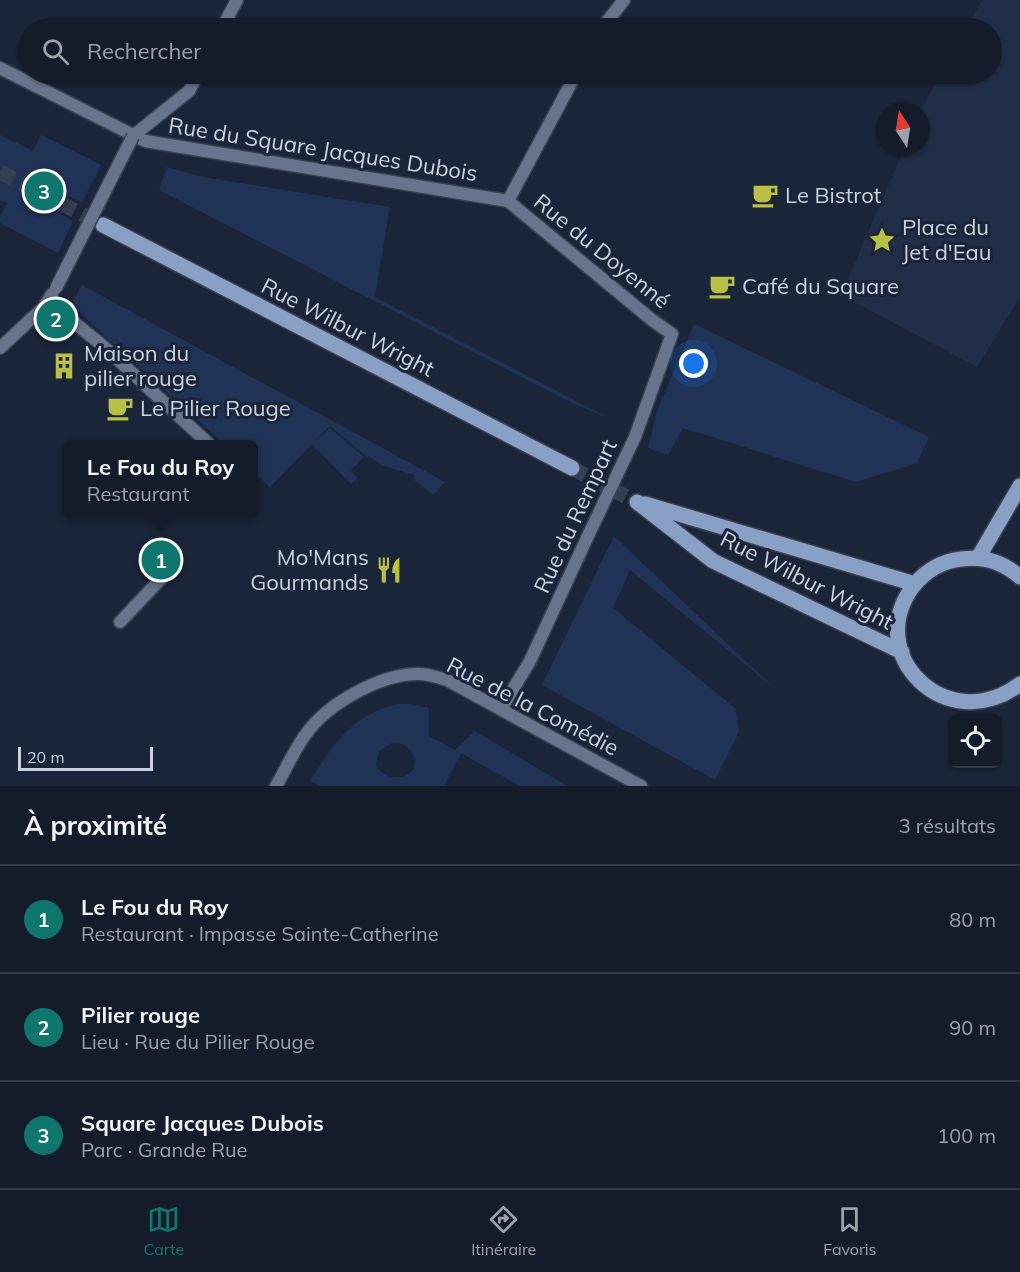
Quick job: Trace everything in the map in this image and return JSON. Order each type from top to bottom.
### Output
[{"type":"main road","name":"Rue Wilbur Wright","points":[[103,225],[572,468]]},
{"type":"main road","points":[[978,558],[1020,486]]},
{"type":"main road","name":"Rue Wilbur Wright","points":[[902,652],[713,561],[634,501],[915,584]]},
{"type":"main road","points":[[1020,577],[1001,564],[978,558],[947,562],[927,573],[915,584],[907,596],[899,619],[899,639],[908,665],[921,682],[937,694],[974,703],[993,699],[1020,684]]},
{"type":"street","points":[[227,18],[237,0]]},
{"type":"street","points":[[610,18],[624,0]]},
{"type":"street","name":"Rue du Square Jacques Dubois","points":[[0,68],[18,77]]},
{"type":"street","name":"Rue du Square Jacques Dubois","points":[[32,84],[145,141],[508,201]]},
{"type":"street","points":[[0,348],[48,301],[133,135],[189,91],[193,84]]},
{"type":"street","name":"Rue du Doyenné","points":[[571,84],[508,201],[672,334]]},
{"type":"street","points":[[48,301],[103,346],[205,440]]},
{"type":"street","name":"Rue du Rempart","points":[[501,709],[530,661],[635,437],[672,334]]},
{"type":"street","points":[[120,622],[173,566]]},
{"type":"street","name":"Rue de la Comédie","points":[[276,786],[306,733],[322,717],[362,689],[382,680],[402,675],[422,674],[447,680],[641,786]]},
{"type":"shaded area","points":[[982,0],[1020,0],[1020,297],[977,367],[841,295],[901,156],[930,156],[930,102],[926,102],[935,84],[1002,84],[1002,18],[972,18]]},
{"type":"shaded area","points":[[0,135],[33,151],[41,135],[101,165],[82,202],[68,196],[59,213],[73,221],[58,253],[0,223],[0,217],[7,203],[0,200]]},
{"type":"shaded area","points":[[167,167],[203,177],[390,207],[375,297],[609,418],[572,403],[159,190]]},
{"type":"shaded area","points":[[82,285],[445,482],[434,495],[413,479],[415,475],[383,466],[369,456],[367,457],[330,426],[313,443],[330,428],[364,457],[351,470],[357,478],[351,484],[312,444],[270,487],[258,476],[258,440],[220,440],[71,305]]},
{"type":"shaded area","points":[[694,324],[929,437],[917,463],[856,482],[683,428],[668,455],[648,448],[657,411]]},
{"type":"shaded area","points":[[614,536],[774,688],[630,570],[613,608],[736,709],[739,732],[715,780],[542,685]]},
{"type":"shaded area","points":[[398,704],[429,708],[429,736],[455,750],[475,731],[567,786],[520,786],[461,753],[444,786],[320,786],[310,781],[346,732],[368,715]],"holes":[[[392,743],[408,748],[415,762],[414,769],[403,777],[387,776],[376,765],[379,751]]]},
{"type":"tunnel","points":[[0,172],[103,225]]},
{"type":"tunnel","points":[[572,468],[632,500]]},
{"type":"place","name":"Square Jacques Dubois","points":[[44,191]]},
{"type":"place","name":"Le Bistrot","points":[[765,195]]},
{"type":"place","name":"Place du Jet d'Eau","points":[[882,240]]},
{"type":"place","name":"Café du Square","points":[[722,286]]},
{"type":"place","name":"Pilier rouge","points":[[56,319]]},
{"type":"place","name":"Maison du pilier rouge","points":[[64,366]]},
{"type":"place","name":"Le Pilier Rouge","points":[[120,408]]},
{"type":"place","name":"Le Fou du Roy","points":[[161,560]]},
{"type":"place","name":"Mo'Mans Gourmands","points":[[389,570]]}]
